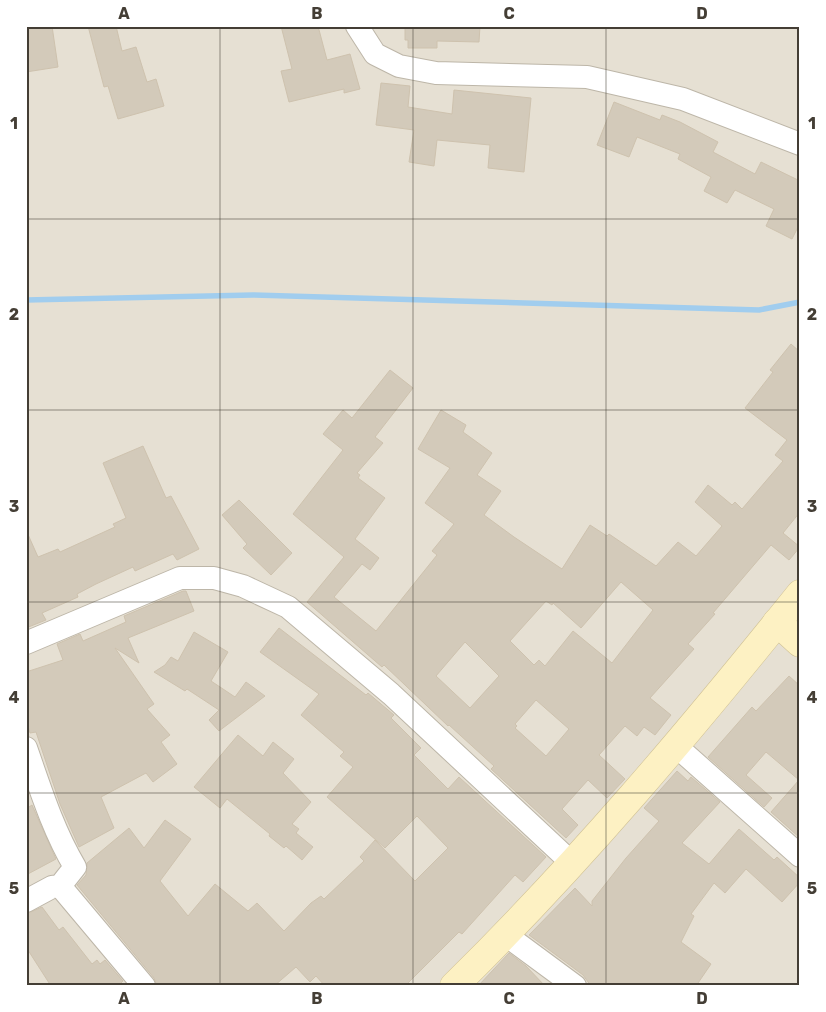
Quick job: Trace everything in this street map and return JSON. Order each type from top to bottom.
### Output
[{"type":"main road","points":[[454,986],[506,935],[676,746],[800,594]]},
{"type":"main road","points":[[777,622],[800,643]]},
{"type":"street","points":[[357,26],[375,54],[399,66],[436,73],[587,77],[682,99],[800,144]]},
{"type":"street","points":[[26,643],[180,578],[214,578],[243,586],[288,607],[391,694],[572,863]]},
{"type":"street","points":[[676,746],[800,856]]},
{"type":"street","points":[[26,748],[40,788],[67,853],[75,867],[60,886],[52,887],[26,901]]},
{"type":"street","points":[[60,886],[144,986]]},
{"type":"street","points":[[506,935],[575,986]]},
{"type":"shaded area","points":[[26,26],[800,26],[800,986],[26,986]]},
{"type":"building","points":[[26,26],[52,26],[58,67],[26,72]]},
{"type":"building","points":[[88,26],[116,26],[122,51],[136,47],[147,82],[156,79],[164,106],[118,119],[108,86],[104,87]]},
{"type":"building","points":[[281,26],[318,26],[327,60],[350,54],[360,89],[344,93],[344,89],[289,102],[281,71],[292,69]]},
{"type":"building","points":[[405,26],[480,26],[479,42],[437,41],[437,48],[408,48],[408,40],[405,40]]},
{"type":"building","points":[[381,83],[410,86],[408,107],[452,114],[454,90],[531,98],[524,172],[488,168],[490,145],[437,140],[434,166],[409,162],[414,130],[376,125]]},
{"type":"building","points":[[614,102],[660,120],[662,115],[680,122],[718,142],[713,152],[755,174],[761,162],[800,181],[800,223],[792,239],[766,226],[774,209],[735,190],[727,203],[704,191],[711,177],[678,159],[680,154],[637,137],[629,157],[597,145]]},
{"type":"building","points":[[791,344],[800,352],[800,512],[783,533],[800,547],[789,560],[771,545],[688,644],[694,649],[650,698],[671,715],[655,735],[644,727],[637,736],[625,726],[599,755],[625,779],[607,798],[588,780],[562,809],[578,825],[566,838],[491,769],[494,766],[448,726],[384,665],[382,667],[307,602],[344,557],[293,514],[343,450],[323,434],[343,410],[352,418],[390,370],[413,388],[375,437],[383,443],[357,473],[360,475],[358,478],[385,498],[355,539],[379,558],[370,570],[362,564],[334,597],[376,631],[437,555],[432,551],[454,524],[425,503],[450,468],[418,449],[441,410],[466,425],[463,432],[492,453],[477,475],[501,491],[484,515],[514,537],[562,569],[590,525],[607,536],[609,534],[656,566],[678,542],[696,556],[722,526],[695,502],[708,485],[732,505],[735,502],[742,509],[783,461],[775,455],[787,440],[745,408],[773,372],[770,370]],"holes":[[[621,582],[653,610],[612,663],[573,631],[545,666],[539,660],[534,665],[510,641],[546,601],[552,605],[553,603],[581,628]],[[465,642],[499,676],[470,708],[436,676]],[[536,700],[569,729],[546,756],[515,728],[517,726],[515,724]]]},
{"type":"building","points":[[143,446],[166,498],[171,496],[199,549],[177,560],[173,554],[135,571],[133,567],[77,594],[78,597],[42,613],[46,620],[26,628],[26,530],[38,557],[58,549],[60,552],[115,527],[113,524],[126,518],[103,463]]},
{"type":"building","points":[[239,500],[292,553],[271,575],[243,548],[247,544],[222,515]]},
{"type":"building","points":[[186,591],[194,611],[128,638],[139,663],[115,648],[154,704],[147,709],[170,735],[161,742],[177,764],[153,782],[146,773],[101,797],[114,828],[79,847],[60,804],[36,732],[30,733],[26,719],[26,672],[63,660],[57,644],[80,634],[83,641],[126,622],[124,616]]},
{"type":"building","points":[[279,628],[366,695],[368,693],[394,715],[391,718],[421,748],[414,755],[448,789],[459,777],[546,857],[523,882],[515,875],[462,934],[459,932],[405,986],[325,986],[316,976],[310,982],[296,967],[274,986],[157,986],[154,978],[77,885],[86,875],[87,863],[129,828],[144,848],[165,820],[191,839],[160,881],[188,916],[215,884],[248,911],[257,903],[284,931],[311,903],[321,896],[324,899],[364,861],[360,857],[375,840],[415,881],[448,848],[417,816],[385,848],[327,797],[353,767],[340,756],[344,752],[301,715],[319,694],[260,652]]},
{"type":"building","points":[[194,632],[228,652],[211,681],[235,697],[246,682],[265,696],[219,731],[209,720],[219,710],[187,689],[185,691],[154,672],[165,665],[171,657],[178,661]]},
{"type":"building","points":[[789,676],[800,686],[800,838],[771,812],[799,780],[766,752],[746,775],[772,798],[764,807],[708,757],[752,707],[756,711]]},
{"type":"building","points":[[238,735],[263,756],[273,742],[294,759],[283,773],[311,802],[292,824],[299,829],[296,833],[313,847],[302,860],[286,846],[284,848],[269,836],[270,834],[227,799],[220,808],[194,787]]},
{"type":"building","points":[[677,771],[688,781],[691,777],[720,802],[682,843],[709,864],[739,829],[774,860],[777,857],[800,878],[800,882],[782,902],[746,869],[725,893],[714,883],[691,914],[694,916],[681,942],[711,964],[696,986],[591,986],[583,975],[529,935],[575,888],[592,906],[592,901],[626,858],[659,821],[644,808]]},
{"type":"building","points":[[32,805],[56,859],[26,875],[26,809]]},
{"type":"building","points":[[42,907],[59,930],[63,927],[92,964],[97,960],[100,964],[105,960],[123,981],[118,986],[51,986],[26,947],[26,914]]},
{"type":"building","points":[[509,953],[526,966],[545,986],[478,986]]},
{"type":"waterway","points":[[26,300],[253,295],[759,310],[800,302]]}]
